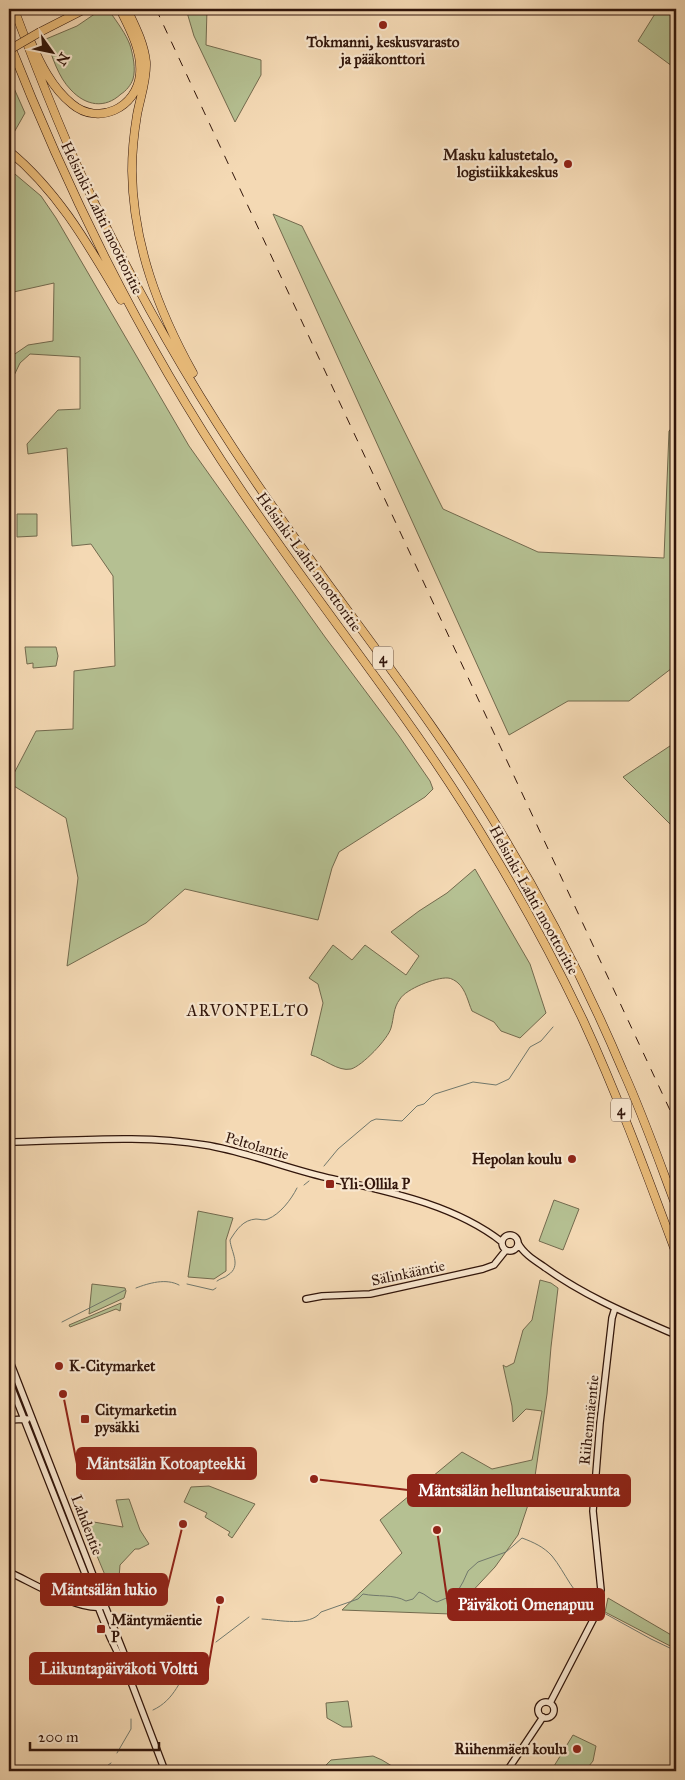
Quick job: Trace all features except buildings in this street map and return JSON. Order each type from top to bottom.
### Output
[{"type":"highway","points":[[15,9],[40,60],[64,96],[79,109],[88,113],[107,114],[123,106],[130,99],[139,80],[138,55],[133,38],[120,9]]},
{"type":"highway","name":"Helsinki-Lahti moottoritie","points":[[15,9],[48,98],[93,199],[140,290],[205,402],[281,519],[431,724],[501,832],[568,952],[624,1073],[676,1206]]},
{"type":"highway","points":[[9,50],[85,9]]},
{"type":"highway","points":[[127,9],[139,36],[146,63],[146,74],[137,116],[133,153],[133,196],[139,240],[157,298],[177,344],[200,385],[205,402]]},
{"type":"highway","name":"Helsinki-Lahti moottoritie","points":[[9,42],[39,118],[84,216],[125,297],[165,369],[238,486],[425,746],[489,846],[521,901],[555,964],[590,1036],[630,1132],[676,1253]]},
{"type":"highway","points":[[9,55],[39,118]]},
{"type":"highway","points":[[9,151],[35,175],[62,205],[165,369]]},
{"type":"main road","name":"Peltolantie","points":[[9,1142],[96,1139],[172,1141],[219,1147],[299,1171],[419,1201],[504,1239]]},
{"type":"main road","points":[[532,1258],[503,1247],[504,1239],[513,1236],[517,1239],[520,1248],[566,1282],[615,1308],[676,1335]]},
{"type":"main road","points":[[510,1251],[517,1248],[518,1243]]},
{"type":"main road","name":"Sälinkääntie","points":[[306,1299],[322,1296],[370,1294],[483,1269],[494,1265],[510,1251]]},
{"type":"main road","name":"Riihenmäentie","points":[[550,1703],[593,1620],[601,1590],[593,1511],[600,1423],[612,1318],[615,1308]]},
{"type":"main road","name":"Lahdentie","points":[[9,1359],[125,1656],[128,1674]]},
{"type":"main road","name":"Lahdentie","points":[[9,1381],[98,1607],[120,1660],[128,1674],[165,1771]]},
{"type":"main road","points":[[9,1419],[29,1410]]},
{"type":"main road","points":[[9,1419],[32,1418]]},
{"type":"main road","points":[[9,1572],[68,1600],[93,1608],[106,1606]]},
{"type":"main road","points":[[82,1604],[102,1598]]},
{"type":"main road","points":[[545,1702],[550,1703],[553,1707],[553,1714],[548,1718],[543,1717],[539,1714],[539,1706],[545,1702]]},
{"type":"main road","points":[[507,1771],[543,1717]]},
{"type":"green space","points":[[186,9],[207,9],[206,45],[261,60],[261,75],[235,122],[194,36]]},
{"type":"green space","points":[[658,9],[676,9],[676,69],[638,41]]},
{"type":"green space","points":[[99,11],[110,12],[124,32],[131,49],[134,75],[130,86],[115,99],[102,104],[96,104],[83,99],[66,85],[56,66],[46,39],[77,26]]},
{"type":"green space","points":[[9,77],[25,113],[12,136],[9,136]]},
{"type":"green space","points":[[9,169],[41,196],[56,218],[189,446],[430,781],[433,789],[425,797],[339,852],[332,868],[318,920],[185,889],[146,923],[67,966],[78,878],[66,818],[9,783],[36,731],[73,729],[74,671],[115,666],[113,576],[91,544],[72,546],[67,448],[28,454],[27,444],[58,410],[80,409],[80,357],[30,354],[20,363],[9,386],[9,358],[28,345],[53,341],[54,283],[9,293]]},
{"type":"green space","points":[[273,214],[302,226],[443,509],[538,552],[664,558],[669,431],[676,423],[676,665],[629,701],[568,701],[509,735]]},
{"type":"green space","points":[[17,514],[37,514],[37,536],[17,537]]},
{"type":"green space","points":[[25,647],[56,647],[58,656],[56,666],[33,668],[33,663],[27,664]]},
{"type":"green space","points":[[676,742],[676,830],[623,777]]},
{"type":"green space","points":[[475,869],[530,964],[546,1013],[520,1038],[501,1031],[494,1022],[472,1011],[465,993],[457,982],[448,978],[436,979],[422,984],[403,995],[396,1006],[389,1033],[368,1058],[356,1067],[346,1069],[336,1067],[311,1055],[323,1003],[318,984],[309,978],[333,945],[352,960],[365,945],[406,975],[419,956],[391,932],[447,893]]},
{"type":"green space","points":[[554,1200],[579,1209],[563,1250],[539,1241]]},
{"type":"green space","points":[[198,1211],[233,1218],[226,1240],[226,1271],[214,1279],[188,1277]]},
{"type":"green space","points":[[540,1280],[551,1283],[558,1288],[547,1394],[533,1490],[518,1535],[495,1567],[451,1614],[342,1610],[402,1553],[380,1520],[462,1452],[492,1469],[532,1460],[542,1411],[526,1409],[513,1422],[512,1406],[503,1365],[506,1367],[514,1363],[523,1330],[532,1320]]},
{"type":"green space","points":[[92,1284],[125,1288],[124,1298],[89,1314]]},
{"type":"green space","points":[[121,1303],[120,1311],[116,1309],[70,1327],[69,1325]]},
{"type":"green space","points":[[209,1486],[255,1504],[232,1538],[228,1535],[230,1532],[205,1517],[207,1513],[184,1502],[191,1487]]},
{"type":"green space","points":[[129,1499],[140,1530],[149,1544],[135,1549],[120,1565],[119,1578],[124,1589],[110,1587],[82,1520],[123,1527],[116,1500]]},
{"type":"green space","points":[[608,1598],[673,1636],[676,1632],[676,1649],[605,1612]]},
{"type":"green space","points":[[348,1701],[352,1727],[343,1727],[327,1718],[326,1703]]},
{"type":"green space","points":[[573,1735],[596,1746],[593,1761],[585,1771],[551,1771]]},
{"type":"green space","points":[[373,1756],[400,1771],[320,1771],[331,1760]]},
{"type":"waterway","points":[[324,1166],[338,1149],[371,1121],[376,1119],[402,1121],[417,1106],[424,1104],[435,1094],[473,1082],[496,1085],[509,1079],[530,1047],[541,1041],[553,1027]]},
{"type":"waterway","points":[[304,1185],[309,1181]]},
{"type":"waterway","points":[[217,1281],[227,1276],[234,1267],[235,1259],[230,1240],[238,1229],[244,1223],[251,1220],[265,1220],[277,1214],[292,1197],[297,1188]]},
{"type":"waterway","points":[[136,1288],[163,1282],[179,1285]]},
{"type":"waterway","points":[[187,1284],[213,1290],[216,1288]]},
{"type":"waterway","points":[[62,1322],[125,1290]]},
{"type":"waterway","points":[[262,1619],[294,1622],[310,1620],[321,1612],[358,1599],[363,1594],[391,1596],[406,1601],[413,1599],[419,1592],[437,1602],[456,1594],[468,1571],[478,1562],[506,1552],[522,1538],[538,1545],[549,1553],[575,1591],[593,1607]]},
{"type":"waterway","points":[[604,1613],[676,1651]]},
{"type":"waterway","points":[[216,1642],[249,1617]]},
{"type":"waterway","points":[[153,1710],[161,1706],[172,1695],[193,1661]]},
{"type":"waterway","points":[[117,1753],[131,1729],[131,1719]]},
{"type":"waterway","points":[[100,1771],[111,1763]]},
{"type":"railway","points":[[156,9],[676,1123]]},
{"type":"place","name":"Tokmanni, keskusvarasto ja pääkonttori","points":[[383,25]]},
{"type":"place","name":"Masku kalustetalo, logistiikkakeskus","points":[[568,164]]},
{"type":"place","name":"Hepolan koulu","points":[[572,1159]]},
{"type":"place","name":"Yli-Ollila P","points":[[330,1184]]},
{"type":"place","name":"K-Citymarket","points":[[59,1366]]},
{"type":"place","name":"Mäntsälän Kotoapteekki","points":[[63,1394]]},
{"type":"place","name":"Citymarketin pysäkki","points":[[85,1419]]},
{"type":"place","name":"Mäntsälän helluntaiseurakunta","points":[[314,1479]]},
{"type":"place","name":"Mäntsälän lukio","points":[[183,1524]]},
{"type":"place","name":"Päiväkoti Omenapuu","points":[[437,1530]]},
{"type":"place","name":"Liikuntapäiväkoti Voltti","points":[[220,1600]]},
{"type":"place","name":"Mäntymäentie P","points":[[101,1629]]},
{"type":"place","name":"Riihenmäen koulu","points":[[577,1749]]},
{"type":"district","name":"ARVONPELTO","points":[[248,1010]]}]
